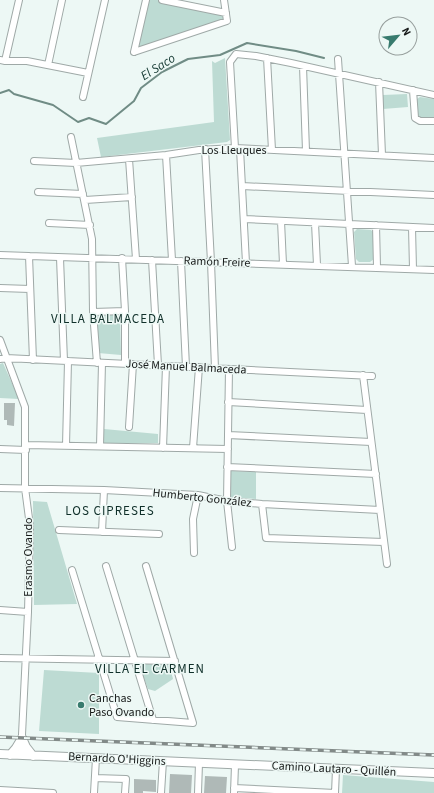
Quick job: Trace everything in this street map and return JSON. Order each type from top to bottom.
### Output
[{"type":"main road","points":[[10,755],[22,738]]},
{"type":"main road","points":[[22,738],[26,748],[33,756]]},
{"type":"main road","name":"Bernardo O'Higgins","points":[[0,754],[235,765]]},
{"type":"main road","name":"Camino Lautaro - Quillén","points":[[235,765],[434,774]]},
{"type":"street","points":[[19,0],[3,61],[27,61],[88,73]]},
{"type":"street","points":[[48,65],[62,0]]},
{"type":"street","points":[[83,98],[105,0]]},
{"type":"street","points":[[146,0],[134,52],[227,21],[224,0]]},
{"type":"street","points":[[162,0],[226,13]]},
{"type":"street","points":[[246,263],[242,186],[230,66],[232,57],[237,53],[267,58],[434,95]]},
{"type":"street","points":[[267,58],[272,150]]},
{"type":"street","points":[[338,59],[352,266]]},
{"type":"street","points":[[303,66],[306,151]]},
{"type":"street","points":[[379,82],[382,155]]},
{"type":"street","points":[[413,90],[415,118],[420,121],[434,121]]},
{"type":"street","points":[[71,137],[92,238],[91,258],[93,312],[99,363],[100,446]]},
{"type":"street","name":"Los Lleuques","points":[[34,160],[76,163],[166,155],[205,149],[238,148],[434,158]]},
{"type":"street","points":[[205,149],[215,368]]},
{"type":"street","points":[[166,155],[172,260]]},
{"type":"street","points":[[129,159],[136,259]]},
{"type":"street","points":[[242,186],[434,195]]},
{"type":"street","points":[[38,192],[84,197],[132,197]]},
{"type":"street","points":[[244,219],[434,228]]},
{"type":"street","points":[[281,221],[283,264]]},
{"type":"street","points":[[315,222],[317,265]]},
{"type":"street","points":[[49,223],[90,225]]},
{"type":"street","points":[[376,225],[377,267]]},
{"type":"street","points":[[412,227],[413,269]]},
{"type":"street","name":"Ramón Freire","points":[[0,255],[60,258],[122,258],[434,270]]},
{"type":"street","points":[[29,256],[33,360]]},
{"type":"street","points":[[60,258],[66,361],[66,446]]},
{"type":"street","points":[[122,258],[125,311],[125,364]]},
{"type":"street","points":[[152,260],[158,365]]},
{"type":"street","points":[[181,261],[186,367]]},
{"type":"street","points":[[0,288],[30,289]]},
{"type":"street","points":[[93,312],[125,311]]},
{"type":"street","name":"Erasmo Ovando","points":[[0,340],[3,359],[25,406],[25,488],[30,526],[28,612],[21,755]]},
{"type":"street","name":"José Manuel Balmaceda","points":[[3,359],[372,376]]},
{"type":"street","points":[[129,427],[133,364]]},
{"type":"street","points":[[163,448],[166,366]]},
{"type":"street","points":[[193,448],[199,368]]},
{"type":"street","points":[[228,369],[228,449],[226,501],[232,547]]},
{"type":"street","points":[[363,375],[387,564]]},
{"type":"street","points":[[228,402],[367,410]]},
{"type":"street","points":[[228,435],[372,442]]},
{"type":"street","points":[[0,449],[66,446],[228,449]]},
{"type":"street","points":[[227,467],[376,474]]},
{"type":"street","name":"Humberto González","points":[[0,488],[104,490],[198,495],[226,501],[262,504],[380,510]]},
{"type":"street","points":[[102,532],[104,490]]},
{"type":"street","points":[[194,553],[193,519],[198,495]]},
{"type":"street","points":[[262,504],[266,538],[384,542]]},
{"type":"street","points":[[59,530],[159,534]]},
{"type":"street","points":[[106,566],[153,720]]},
{"type":"street","points":[[72,570],[117,717],[193,723],[146,566]]},
{"type":"street","points":[[0,610],[28,612]]},
{"type":"street","points":[[0,658],[175,661]]},
{"type":"street","points":[[94,793],[96,758]]},
{"type":"street","points":[[161,793],[163,761]]},
{"type":"street","points":[[198,793],[199,763]]},
{"type":"street","points":[[235,765],[234,791],[335,793],[336,769]]},
{"type":"street","points":[[95,778],[126,779],[125,793]]},
{"type":"street","points":[[0,790],[53,793]]},
{"type":"green space","points":[[147,0],[157,0],[224,14],[225,20],[136,51]]},
{"type":"green space","points":[[225,58],[230,140],[227,142],[101,157],[97,138],[214,122],[212,61],[215,63]]},
{"type":"green space","points":[[407,94],[408,107],[383,109],[383,95]]},
{"type":"green space","points":[[420,97],[434,99],[434,117],[420,117],[417,114],[417,99]]},
{"type":"green space","points":[[357,229],[371,230],[374,233],[374,259],[370,262],[359,262],[356,259],[354,232]]},
{"type":"green space","points":[[120,314],[121,355],[98,353],[95,315]]},
{"type":"green space","points":[[3,363],[19,399],[0,398],[0,364]]},
{"type":"green space","points":[[104,429],[158,434],[158,443],[104,443]]},
{"type":"green space","points":[[231,471],[256,472],[256,499],[230,497]]},
{"type":"green space","points":[[33,501],[47,502],[77,604],[34,605]]},
{"type":"green space","points":[[144,664],[168,665],[170,667],[173,679],[155,691],[148,689],[140,667]]},
{"type":"green space","points":[[44,670],[99,673],[99,734],[39,731]]},
{"type":"green space","points":[[343,775],[434,782],[434,793],[342,793]]},
{"type":"building","points":[[4,403],[15,403],[14,426],[7,425],[7,420],[4,420]]},
{"type":"building","points":[[170,774],[192,775],[191,793],[169,793]]},
{"type":"building","points":[[205,776],[227,777],[226,793],[204,793]]},
{"type":"building","points":[[134,779],[156,780],[156,792],[143,791],[143,793],[134,793]]},
{"type":"waterway","name":"El Saco","points":[[0,93],[9,90],[14,94],[53,105],[78,122],[89,118],[106,124],[134,101],[141,88],[162,72],[188,59],[220,55],[247,43],[296,51],[324,58]]},
{"type":"railway","points":[[0,737],[434,755]]},
{"type":"place","name":"Canchas Paso Ovando","points":[[81,705]]},
{"type":"district","name":"VILLA BALMACEDA","points":[[108,319]]},
{"type":"district","name":"LOS CIPRESES","points":[[110,511]]},
{"type":"district","name":"VILLA EL CARMEN","points":[[150,669]]}]
